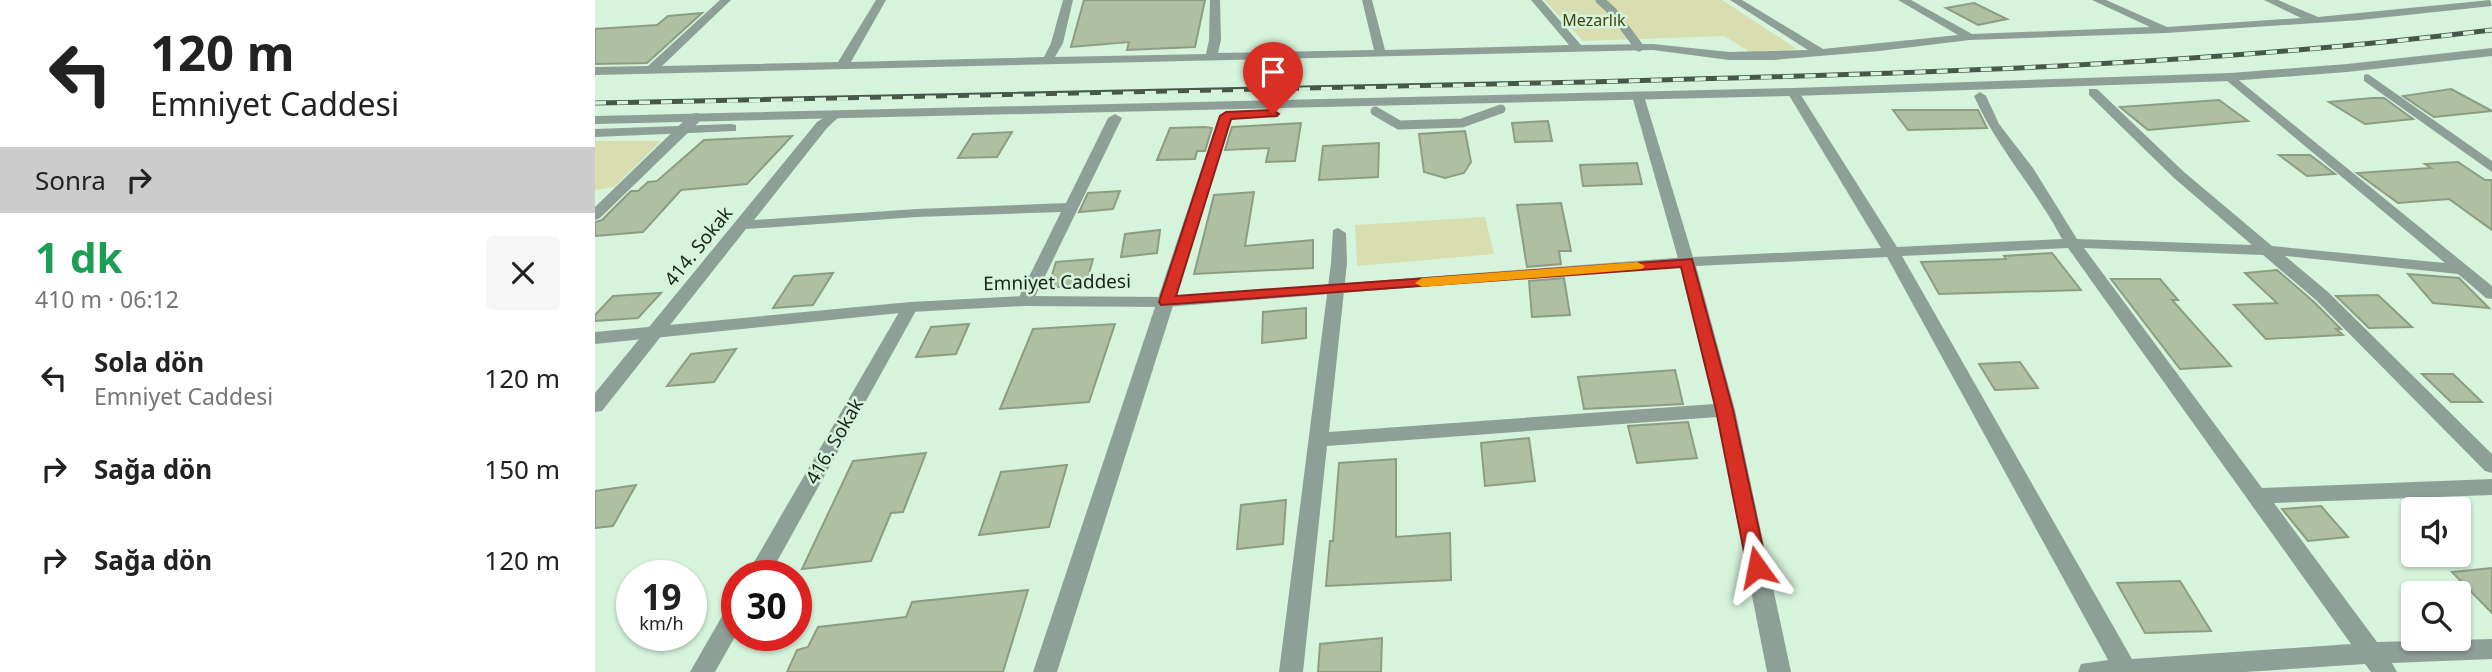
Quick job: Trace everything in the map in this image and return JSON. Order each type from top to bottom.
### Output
[{"type":"street","points":[[652,69],[726,0]]},
{"type":"street","points":[[842,66],[881,0]]},
{"type":"street","points":[[1048,60],[1057,43],[1068,0]]},
{"type":"street","points":[[1211,57],[1215,40],[1215,0]]},
{"type":"street","points":[[1367,0],[1381,55]]},
{"type":"street","points":[[1537,0],[1578,49]]},
{"type":"street","points":[[1735,0],[1820,52]]},
{"type":"street","points":[[1903,0],[1970,37]]},
{"type":"street","points":[[2097,0],[2166,30]]},
{"type":"street","points":[[2269,0],[2317,20]]},
{"type":"street","points":[[2423,0],[2445,8]]},
{"type":"street","points":[[595,71],[1639,47],[1730,56],[1820,52],[1970,37],[2166,30],[2317,20],[2492,3]]},
{"type":"street","points":[[1797,97],[2230,77],[2402,63],[2492,52]]},
{"type":"street","points":[[595,133],[829,120],[2093,92],[2368,78],[2492,64]]},
{"type":"street","points":[[2230,77],[2492,294]]},
{"type":"street","points":[[2368,78],[2492,167]]},
{"type":"street","points":[[2093,92],[2179,174],[2322,296],[2492,466]]},
{"type":"street","points":[[1980,96],[1993,125],[2026,168],[2072,243],[2378,662]]},
{"type":"street","points":[[1797,97],[1892,252],[2126,670]]},
{"type":"street","points":[[595,120],[696,117],[829,120],[1226,116],[1501,109],[1639,101]]},
{"type":"street","points":[[1639,101],[1687,262],[1725,410],[1779,672]]},
{"type":"street","points":[[1045,672],[1226,116]]},
{"type":"street","points":[[595,215],[696,117]]},
{"type":"street","points":[[1025,301],[1115,118]]},
{"type":"street","name":"414. Sokak","points":[[595,406],[829,120]]},
{"type":"street","points":[[742,225],[918,213],[1072,207]]},
{"type":"street","points":[[1291,672],[1339,263],[1338,233]]},
{"type":"street","name":"Emniyet Caddesi","points":[[595,338],[910,307],[1025,301],[1166,302],[1687,262],[2072,243],[2268,250],[2466,270]]},
{"type":"street","name":"416. Sokak","points":[[766,560],[910,307]]},
{"type":"street","points":[[1317,440],[1725,410]]},
{"type":"street","points":[[2257,496],[2492,487]]},
{"type":"street","points":[[702,672],[721,639]]},
{"type":"street","points":[[2090,672],[2378,662],[2492,649]]},
{"type":"lane","points":[[1600,0],[1612,11],[1639,47]]},
{"type":"green space","name":"Mezarlık","points":[[1544,0],[1722,0],[1797,49],[1750,52],[1724,36],[1583,41]]},
{"type":"green space","points":[[595,141],[661,141],[614,187],[595,190]]},
{"type":"green space","points":[[1485,217],[1494,254],[1357,266],[1355,225]]},
{"type":"building","points":[[1084,0],[1205,0],[1195,47],[1127,50],[1129,42],[1071,47]]},
{"type":"building","points":[[1974,3],[2007,19],[1978,25],[1946,8]]},
{"type":"building","points":[[702,13],[647,63],[595,64],[595,29],[657,25],[668,16]]},
{"type":"building","points":[[2451,89],[2492,111],[2434,117],[2403,96]]},
{"type":"building","points":[[2384,98],[2413,119],[2365,124],[2329,102]]},
{"type":"building","points":[[2219,100],[2248,121],[2148,130],[2120,107]]},
{"type":"building","points":[[1893,110],[1978,110],[1987,128],[1908,130]]},
{"type":"building","points":[[1548,121],[1552,141],[1515,142],[1512,123]]},
{"type":"building","points":[[1301,123],[1295,161],[1266,162],[1269,148],[1225,150],[1232,127]]},
{"type":"building","points":[[1170,128],[1212,128],[1205,151],[1197,151],[1195,159],[1157,160]]},
{"type":"building","points":[[1465,131],[1471,162],[1464,173],[1445,178],[1424,172],[1419,134]]},
{"type":"building","points":[[1012,132],[997,157],[958,158],[973,134]]},
{"type":"building","points":[[792,136],[747,184],[681,190],[643,232],[595,236],[595,222],[602,220],[631,191],[638,191],[648,182],[657,181],[704,140]]},
{"type":"building","points":[[1379,143],[1378,177],[1319,180],[1323,146]]},
{"type":"building","points":[[2279,155],[2310,155],[2335,174],[2307,176]]},
{"type":"building","points":[[2458,162],[2485,180],[2492,180],[2492,230],[2449,199],[2398,203],[2357,173],[2431,168],[2425,164]]},
{"type":"building","points":[[1637,163],[1642,184],[1583,186],[1580,165]]},
{"type":"building","points":[[1120,191],[1113,209],[1079,212],[1088,193]]},
{"type":"building","points":[[1254,192],[1245,246],[1313,240],[1313,268],[1194,274],[1214,195]]},
{"type":"building","points":[[1561,203],[1571,251],[1559,251],[1561,264],[1527,267],[1517,205]]},
{"type":"building","points":[[1160,230],[1157,253],[1121,257],[1125,234]]},
{"type":"building","points":[[2052,253],[2081,290],[1939,294],[1921,262],[2006,259],[2004,256]]},
{"type":"building","points":[[1093,259],[1086,284],[1048,288],[1056,262]]},
{"type":"building","points":[[2277,270],[2314,302],[2341,329],[2336,329],[2343,335],[2266,339],[2234,305],[2277,303],[2245,273]]},
{"type":"building","points":[[833,273],[813,305],[773,308],[794,276]]},
{"type":"building","points":[[2408,274],[2459,278],[2489,308],[2433,303]]},
{"type":"building","points":[[1564,278],[1570,315],[1532,317],[1529,281]]},
{"type":"building","points":[[2111,279],[2160,279],[2178,300],[2172,300],[2231,366],[2180,369]]},
{"type":"building","points":[[661,293],[638,318],[595,321],[595,315],[613,296]]},
{"type":"building","points":[[2378,295],[2412,327],[2369,328],[2336,296]]},
{"type":"building","points":[[1306,308],[1306,338],[1262,343],[1263,312]]},
{"type":"building","points":[[969,324],[956,354],[916,357],[931,327]]},
{"type":"building","points":[[1115,324],[1089,402],[1000,409],[1033,329]]},
{"type":"building","points":[[736,349],[714,382],[667,386],[691,354]]},
{"type":"building","points":[[2020,362],[2038,388],[1995,390],[1979,364]]},
{"type":"building","points":[[1675,370],[1683,404],[1584,409],[1578,377]]},
{"type":"building","points":[[2422,374],[2453,374],[2482,402],[2451,402]]},
{"type":"building","points":[[1688,422],[1697,458],[1637,463],[1628,426]]},
{"type":"building","points":[[1529,438],[1535,481],[1485,486],[1481,443]]},
{"type":"building","points":[[926,453],[903,512],[891,513],[871,561],[812,568],[812,560],[806,560],[853,461]]},
{"type":"building","points":[[1396,459],[1396,537],[1450,533],[1451,580],[1326,586],[1330,541],[1333,541],[1339,463]]},
{"type":"building","points":[[1067,465],[1049,527],[979,535],[1001,472]]},
{"type":"building","points":[[636,485],[613,526],[595,528],[595,491]]},
{"type":"building","points":[[1286,500],[1283,544],[1237,549],[1241,505]]},
{"type":"building","points":[[2321,506],[2348,537],[2308,541],[2282,509]]},
{"type":"building","points":[[2492,568],[2492,613],[2471,591],[2471,581],[2461,581],[2452,572]]},
{"type":"building","points":[[2180,581],[2211,631],[2145,633],[2117,583]]},
{"type":"building","points":[[1028,590],[1003,672],[787,672],[797,651],[812,651],[812,639],[818,627],[906,617],[912,602]]},
{"type":"building","points":[[1382,638],[1381,672],[1318,672],[1320,644]]},
{"type":"railway","points":[[595,103],[967,97],[1927,72],[2266,53],[2492,30]]},
{"type":"slow traffic","points":[[1422,283],[1637,266]]},
{"type":"route","points":[[1273,114],[1226,116],[1166,302],[1687,262],[1725,410],[1757,567]]}]
